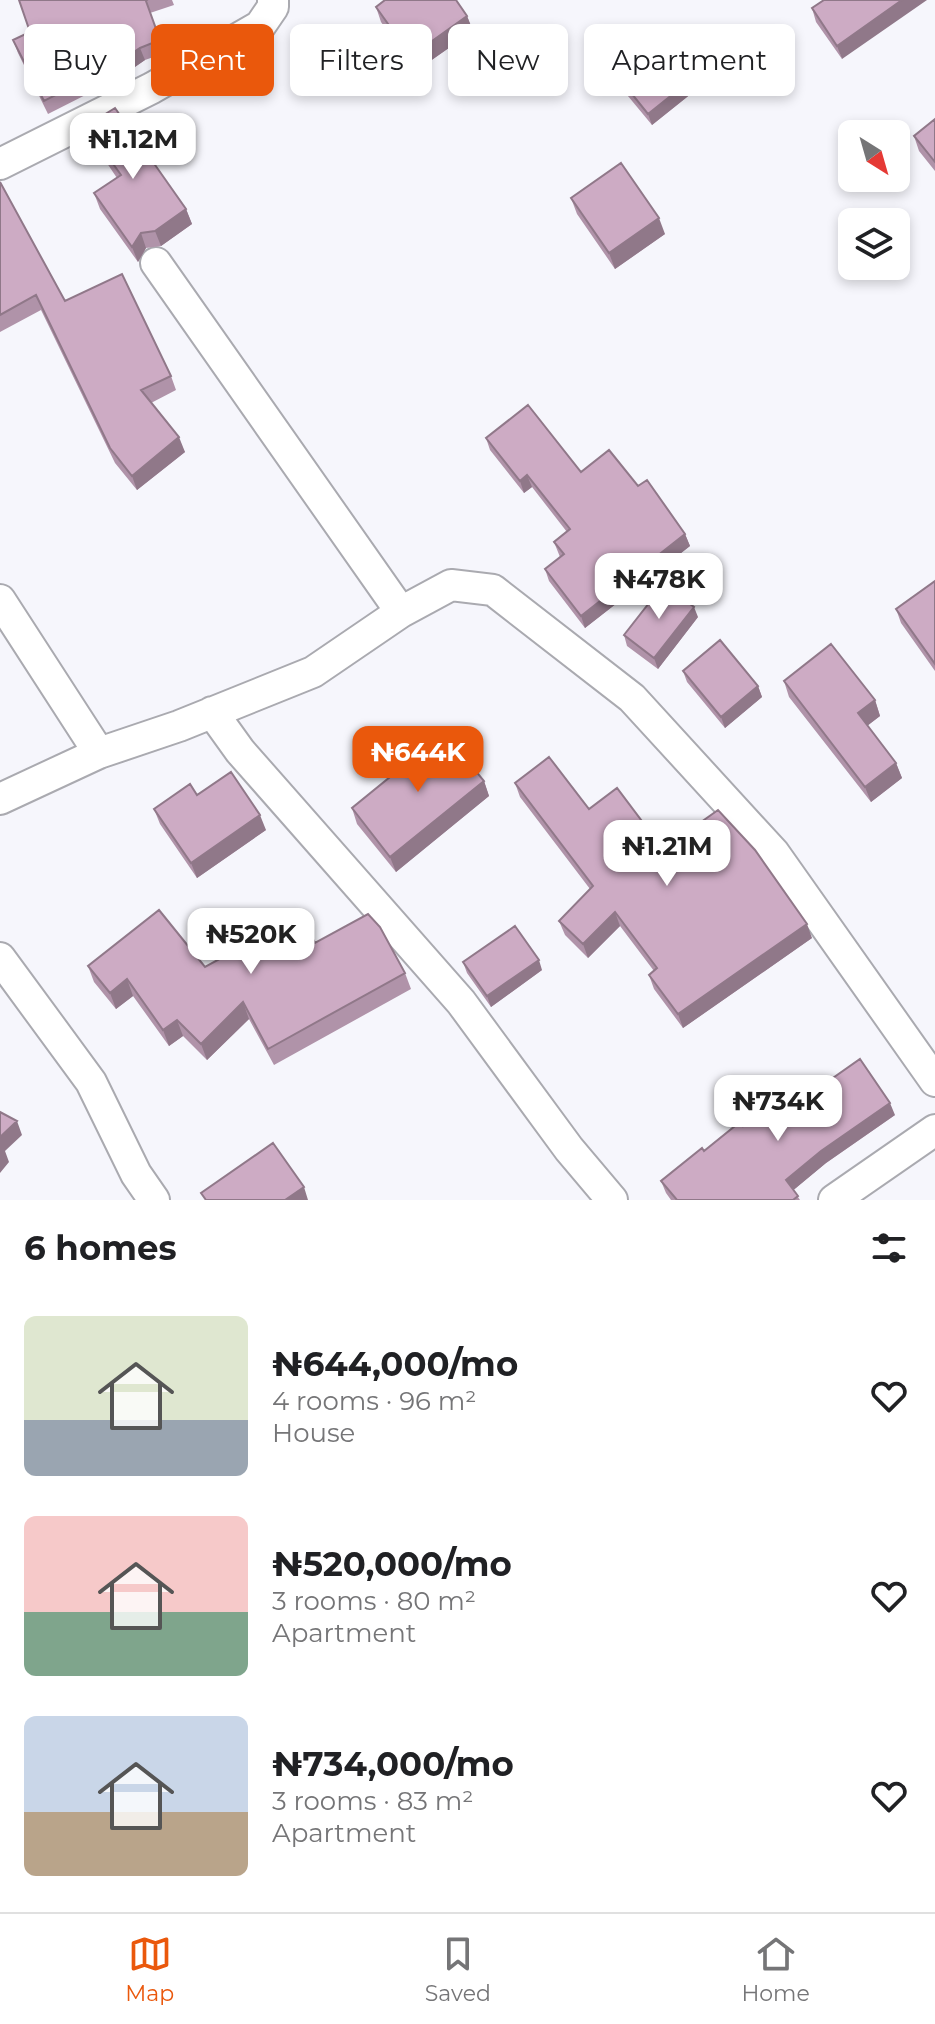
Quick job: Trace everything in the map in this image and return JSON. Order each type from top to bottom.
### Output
[{"type":"street","points":[[0,164],[152,88],[260,26],[273,7],[273,0]]},
{"type":"street","points":[[156,263],[401,612]]},
{"type":"street","points":[[0,799],[99,753],[313,672],[401,612],[451,585],[493,590],[632,698],[774,853],[935,1081]]},
{"type":"street","points":[[0,600],[99,753]]},
{"type":"street","points":[[212,712],[240,751],[461,1002],[569,1149],[612,1200]]},
{"type":"street","points":[[0,958],[91,1082],[136,1174],[154,1200]]},
{"type":"street","points":[[834,1200],[935,1130]]},
{"type":"building","points":[[19,0],[147,0],[154,24],[151,24],[151,44],[135,51],[135,24],[27,24]]},
{"type":"building","points":[[385,0],[456,0],[467,16],[456,24],[448,24],[448,30],[432,41],[432,24],[388,24],[376,7]]},
{"type":"building","points":[[824,0],[902,0],[837,46],[812,8]]},
{"type":"building","points":[[24,35],[24,62],[13,40]]},
{"type":"building","points":[[634,96],[670,96],[648,114]]},
{"type":"building","points":[[115,108],[186,209],[155,231],[141,233],[132,247],[94,193],[121,175],[86,126]]},
{"type":"building","points":[[935,119],[935,162],[914,136]]},
{"type":"building","points":[[621,163],[659,218],[609,253],[571,198]]},
{"type":"building","points":[[0,182],[65,301],[122,274],[171,376],[141,390],[179,437],[132,476],[110,448],[36,295],[0,315]]},
{"type":"building","points":[[528,405],[581,472],[609,450],[638,486],[647,480],[685,534],[581,616],[545,569],[564,554],[554,542],[570,529],[527,475],[520,481],[486,438]]},
{"type":"building","points":[[935,581],[935,664],[896,609]]},
{"type":"building","points":[[664,584],[694,607],[654,658],[624,635]]},
{"type":"building","points":[[720,640],[758,686],[721,717],[683,671]]},
{"type":"building","points":[[831,644],[875,700],[858,713],[896,763],[865,787],[784,681]]},
{"type":"building","points":[[442,730],[484,781],[390,857],[352,808]]},
{"type":"building","points":[[549,757],[589,809],[617,788],[663,849],[718,810],[755,850],[807,924],[678,1014],[649,975],[657,968],[615,912],[583,944],[559,921],[593,886],[515,783]]},
{"type":"building","points":[[231,772],[260,815],[191,863],[154,809],[190,784],[197,795]]},
{"type":"building","points":[[159,910],[205,967],[300,915],[315,943],[368,914],[380,927],[405,973],[268,1049],[243,1002],[201,1044],[177,1020],[163,1030],[127,979],[110,993],[88,966]]},
{"type":"building","points":[[515,926],[539,960],[487,996],[463,962]]},
{"type":"building","points":[[860,1059],[890,1103],[821,1151],[786,1180],[798,1196],[793,1200],[677,1200],[661,1181],[740,1122],[743,1126],[767,1107],[776,1118]]},
{"type":"building","points":[[0,1112],[17,1121],[0,1137]]},
{"type":"building","points":[[273,1143],[304,1187],[285,1200],[206,1200],[201,1193]]}]
